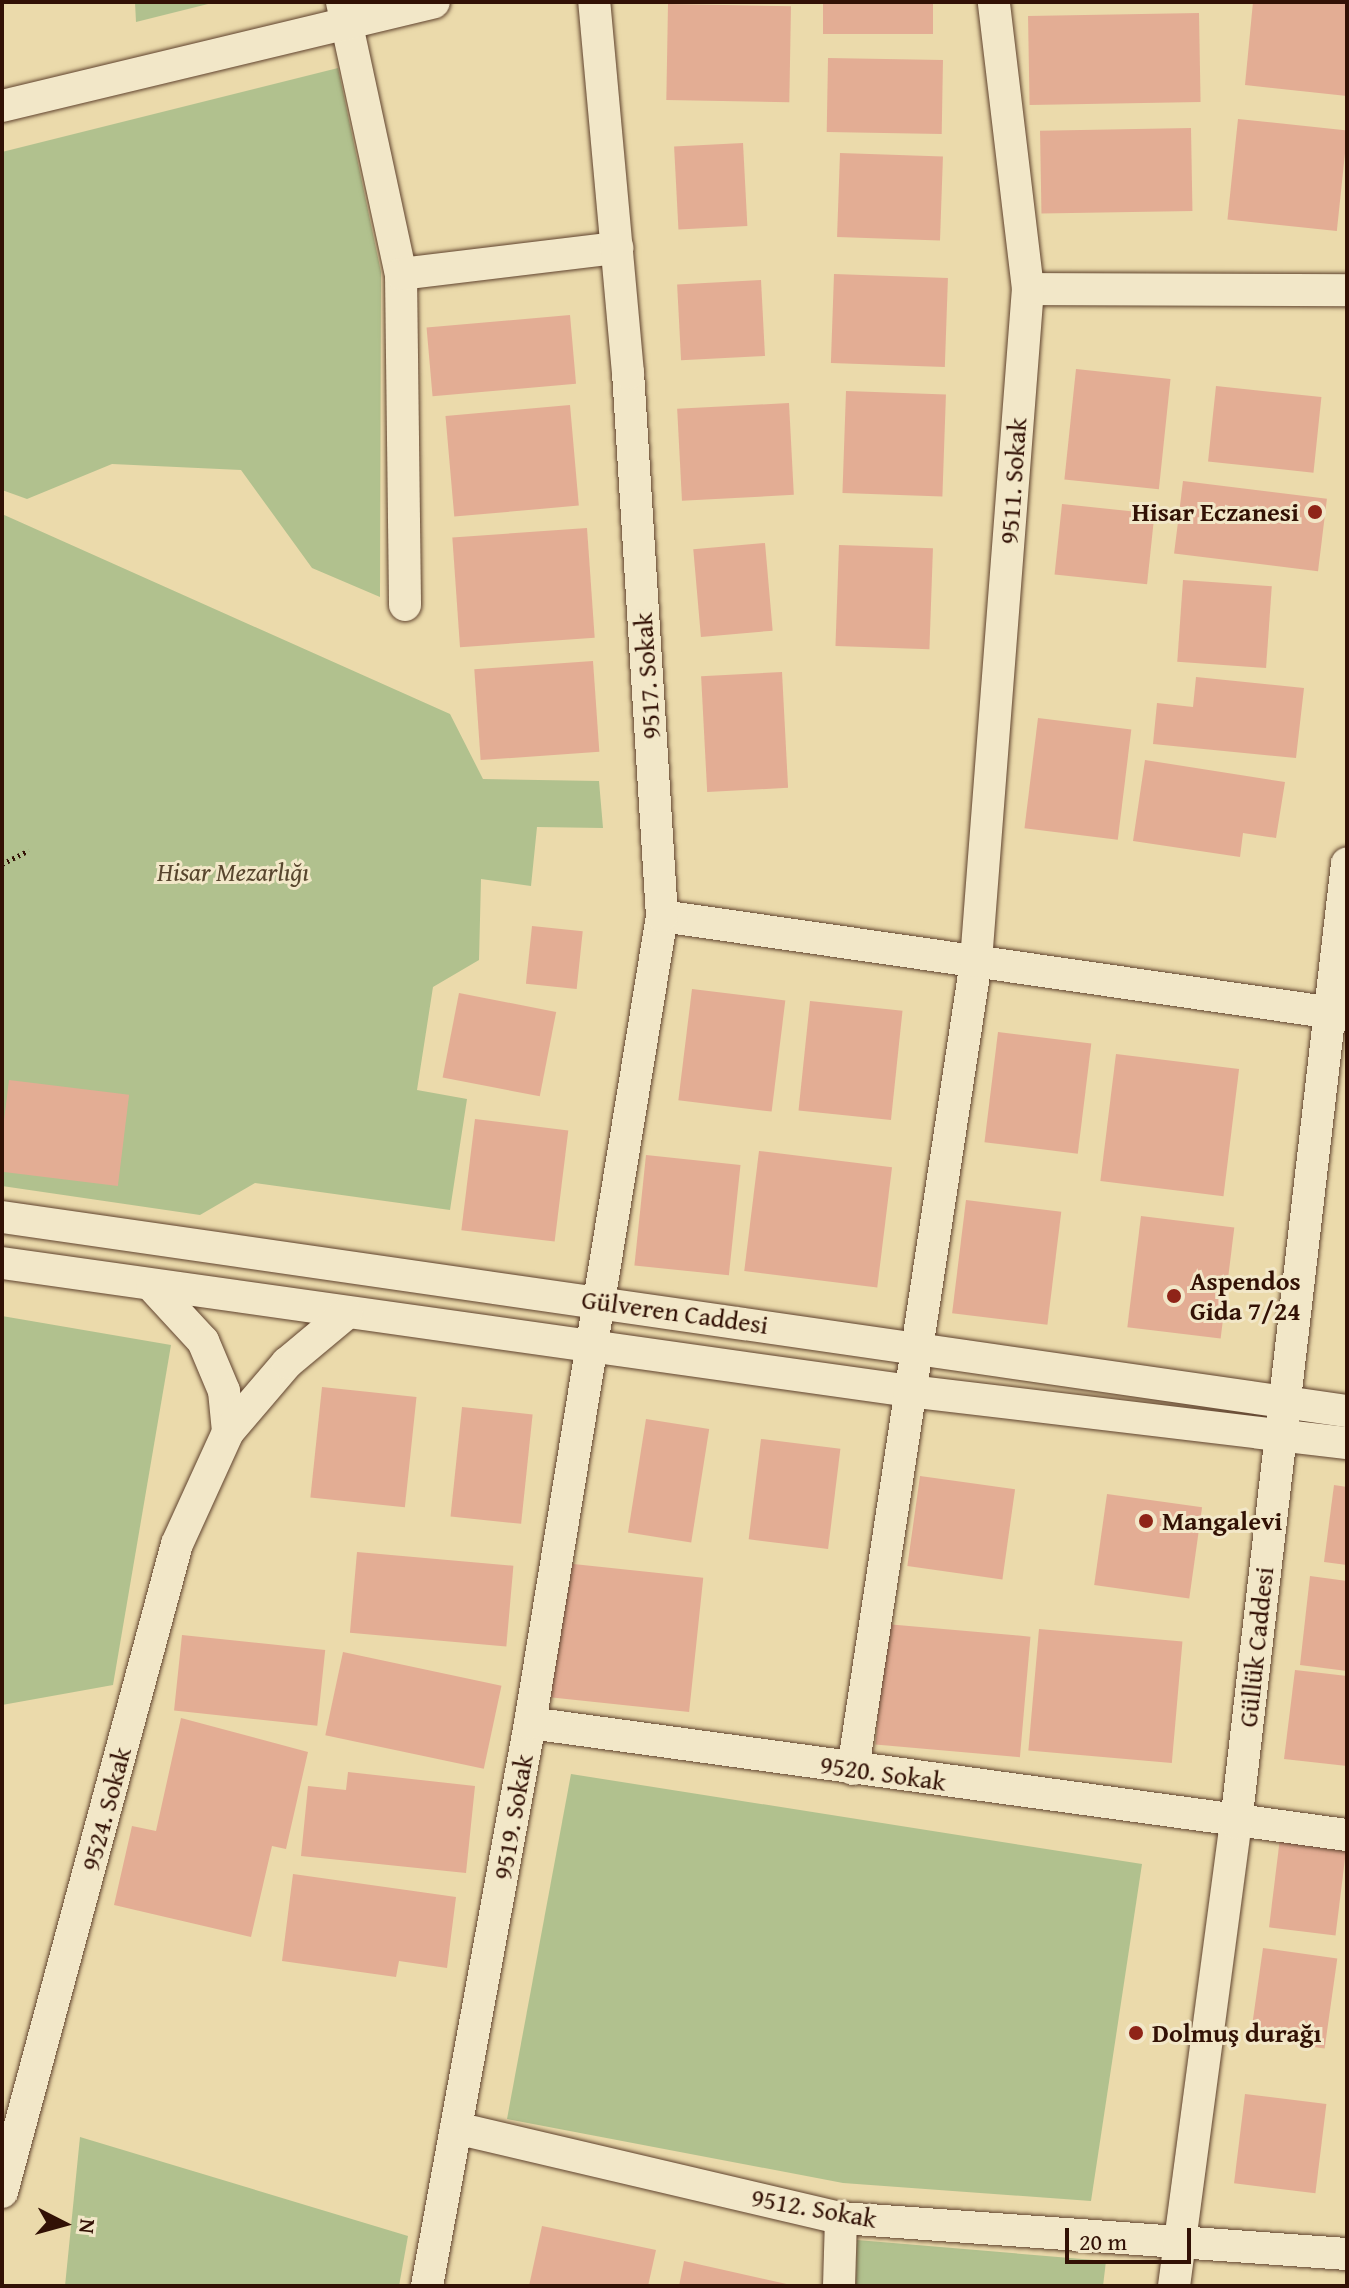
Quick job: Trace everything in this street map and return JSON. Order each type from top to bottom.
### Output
[{"type":"street","points":[[2,106],[344,14],[434,2]]},
{"type":"street","name":"9517. Sokak","points":[[592,1346],[662,916],[617,248],[594,2]]},
{"type":"street","name":"9511. Sokak","points":[[853,1769],[976,961],[1028,289],[994,2]]},
{"type":"street","points":[[344,14],[401,274],[405,605]]},
{"type":"street","points":[[401,274],[617,248]]},
{"type":"street","points":[[1028,289],[1347,290]]},
{"type":"street","name":"Güllük Caddesi","points":[[1174,2286],[1236,1823],[1286,1401],[1340,1014],[1347,863]]},
{"type":"street","points":[[662,916],[1340,1014]]},
{"type":"street","name":"Gülveren Caddesi","points":[[2,1217],[917,1346],[1347,1411]]},
{"type":"street","name":"Gülveren Caddesi","points":[[2,1263],[909,1391],[1347,1443]]},
{"type":"street","points":[[152,1286],[203,1341],[224,1391],[228,1432]]},
{"type":"street","name":"9524. Sokak","points":[[2,2192],[177,1544],[228,1432],[287,1363],[347,1313]]},
{"type":"street","name":"9519. Sokak","points":[[427,2286],[530,1723],[592,1346]]},
{"type":"street","name":"9520. Sokak","points":[[530,1723],[1236,1823],[1347,1835]]},
{"type":"street","name":"9512. Sokak","points":[[456,2128],[841,2218],[1180,2239],[1347,2254]]},
{"type":"street","points":[[839,2286],[841,2218]]},
{"type":"path","points":[[2,864],[29,850]]},
{"type":"green space","points":[[135,2],[216,2],[136,22]]},
{"type":"green space","points":[[338,68],[381,272],[380,597],[312,568],[241,470],[112,464],[27,499],[2,490],[2,152]]},
{"type":"green space","name":"Hisar Mezarlığı","points":[[2,514],[450,714],[483,779],[599,781],[603,828],[537,827],[531,886],[481,879],[479,960],[433,987],[417,1090],[467,1099],[450,1210],[255,1183],[200,1215],[2,1186]]},
{"type":"green space","points":[[2,1316],[171,1345],[113,1685],[2,1705]]},
{"type":"green space","points":[[571,1774],[1142,1864],[1091,2201],[843,2183],[507,2119]]},
{"type":"green space","points":[[80,2137],[408,2236],[399,2286],[65,2286]]},
{"type":"green space","points":[[857,2240],[1106,2261],[1103,2286],[856,2286]]},
{"type":"building","points":[[823,2],[933,2],[933,34],[823,34]]},
{"type":"building","points":[[1253,2],[1347,2],[1347,96],[1245,85]]},
{"type":"building","points":[[668,4],[791,6],[789,102],[666,100]]},
{"type":"building","points":[[1199,13],[1201,102],[1030,105],[1028,16]]},
{"type":"building","points":[[828,58],[943,60],[942,134],[827,132]]},
{"type":"building","points":[[1238,119],[1347,130],[1337,231],[1227,219]]},
{"type":"building","points":[[1191,128],[1192,211],[1041,214],[1040,131]]},
{"type":"building","points":[[743,143],[747,226],[678,229],[674,147]]},
{"type":"building","points":[[840,153],[943,157],[940,241],[837,237]]},
{"type":"building","points":[[834,274],[948,278],[945,367],[831,363]]},
{"type":"building","points":[[761,280],[765,356],[681,360],[677,284]]},
{"type":"building","points":[[570,315],[576,384],[433,396],[427,328]]},
{"type":"building","points":[[1076,369],[1170,379],[1159,489],[1064,479]]},
{"type":"building","points":[[1216,386],[1321,397],[1313,473],[1208,462]]},
{"type":"building","points":[[846,391],[946,394],[942,496],[842,493]]},
{"type":"building","points":[[789,403],[794,495],[682,501],[677,409]]},
{"type":"building","points":[[570,405],[579,506],[454,517],[445,416]]},
{"type":"building","points":[[1183,481],[1327,499],[1318,571],[1174,553]]},
{"type":"building","points":[[1062,504],[1154,514],[1147,584],[1055,575]]},
{"type":"building","points":[[587,528],[595,638],[460,647],[452,537]]},
{"type":"building","points":[[765,543],[773,631],[701,637],[693,549]]},
{"type":"building","points":[[839,545],[933,548],[929,649],[835,646]]},
{"type":"building","points":[[1183,580],[1272,586],[1266,668],[1177,662]]},
{"type":"building","points":[[593,661],[599,752],[481,760],[474,669]]},
{"type":"building","points":[[782,672],[788,788],[707,792],[701,676]]},
{"type":"building","points":[[1196,677],[1304,688],[1296,758],[1153,744],[1157,703],[1193,707]]},
{"type":"building","points":[[1038,718],[1131,729],[1118,840],[1024,828]]},
{"type":"building","points":[[1145,760],[1285,782],[1276,838],[1243,833],[1240,857],[1133,841]]},
{"type":"building","points":[[532,926],[583,931],[577,989],[526,984]]},
{"type":"building","points":[[692,989],[785,1000],[772,1112],[678,1100]]},
{"type":"building","points":[[459,993],[556,1012],[540,1096],[443,1077]]},
{"type":"building","points":[[810,1001],[902,1011],[891,1120],[799,1110]]},
{"type":"building","points":[[998,1032],[1091,1043],[1078,1154],[984,1142]]},
{"type":"building","points":[[1116,1054],[1239,1069],[1223,1196],[1100,1181]]},
{"type":"building","points":[[9,1080],[129,1095],[118,1186],[2,1172],[2,1137]]},
{"type":"building","points":[[475,1119],[568,1130],[555,1242],[461,1230]]},
{"type":"building","points":[[759,1151],[892,1167],[877,1287],[744,1271]]},
{"type":"building","points":[[646,1155],[740,1165],[729,1275],[634,1265]]},
{"type":"building","points":[[966,1200],[1061,1212],[1047,1325],[952,1313]]},
{"type":"building","points":[[1141,1216],[1234,1227],[1221,1339],[1127,1327]]},
{"type":"building","points":[[322,1387],[416,1397],[405,1507],[310,1497]]},
{"type":"building","points":[[462,1407],[533,1414],[521,1524],[451,1516]]},
{"type":"building","points":[[646,1419],[709,1429],[691,1543],[628,1533]]},
{"type":"building","points":[[761,1439],[840,1449],[828,1549],[749,1539]]},
{"type":"building","points":[[920,1476],[1015,1489],[1002,1579],[907,1566]]},
{"type":"building","points":[[1334,1485],[1347,1487],[1347,1565],[1324,1562]]},
{"type":"building","points":[[1107,1494],[1202,1507],[1189,1598],[1094,1585]]},
{"type":"building","points":[[357,1552],[513,1566],[506,1646],[350,1633]]},
{"type":"building","points":[[564,1563],[703,1578],[689,1712],[550,1697]]},
{"type":"building","points":[[1310,1576],[1347,1581],[1347,1671],[1300,1665]]},
{"type":"building","points":[[886,1624],[1030,1637],[1020,1757],[875,1745]]},
{"type":"building","points":[[1039,1629],[1182,1642],[1172,1763],[1028,1751]]},
{"type":"building","points":[[182,1635],[325,1650],[317,1726],[174,1711]]},
{"type":"building","points":[[343,1652],[501,1686],[484,1769],[325,1735]]},
{"type":"building","points":[[1295,1670],[1347,1676],[1347,1766],[1284,1759]]},
{"type":"building","points":[[181,1718],[308,1752],[286,1849],[272,1846],[251,1937],[114,1905],[132,1826],[156,1831]]},
{"type":"building","points":[[348,1772],[475,1786],[466,1873],[301,1856],[308,1786],[346,1790]]},
{"type":"building","points":[[1280,1838],[1347,1846],[1336,1935],[1269,1927]]},
{"type":"building","points":[[293,1874],[456,1897],[447,1968],[399,1961],[396,1977],[282,1961]]},
{"type":"building","points":[[1263,1948],[1337,1958],[1325,2049],[1250,2038]]},
{"type":"building","points":[[1245,2094],[1326,2104],[1315,2193],[1234,2183]]},
{"type":"building","points":[[542,2226],[656,2250],[648,2286],[529,2286]]},
{"type":"building","points":[[684,2261],[791,2285],[679,2286]]},
{"type":"place","name":"Hisar Eczanesi","points":[[1315,512]]},
{"type":"place","name":"Aspendos Gida 7/24","points":[[1174,1296]]},
{"type":"place","name":"Mangalevi","points":[[1146,1521]]},
{"type":"place","name":"Dolmuş durağı","points":[[1136,2033]]}]
